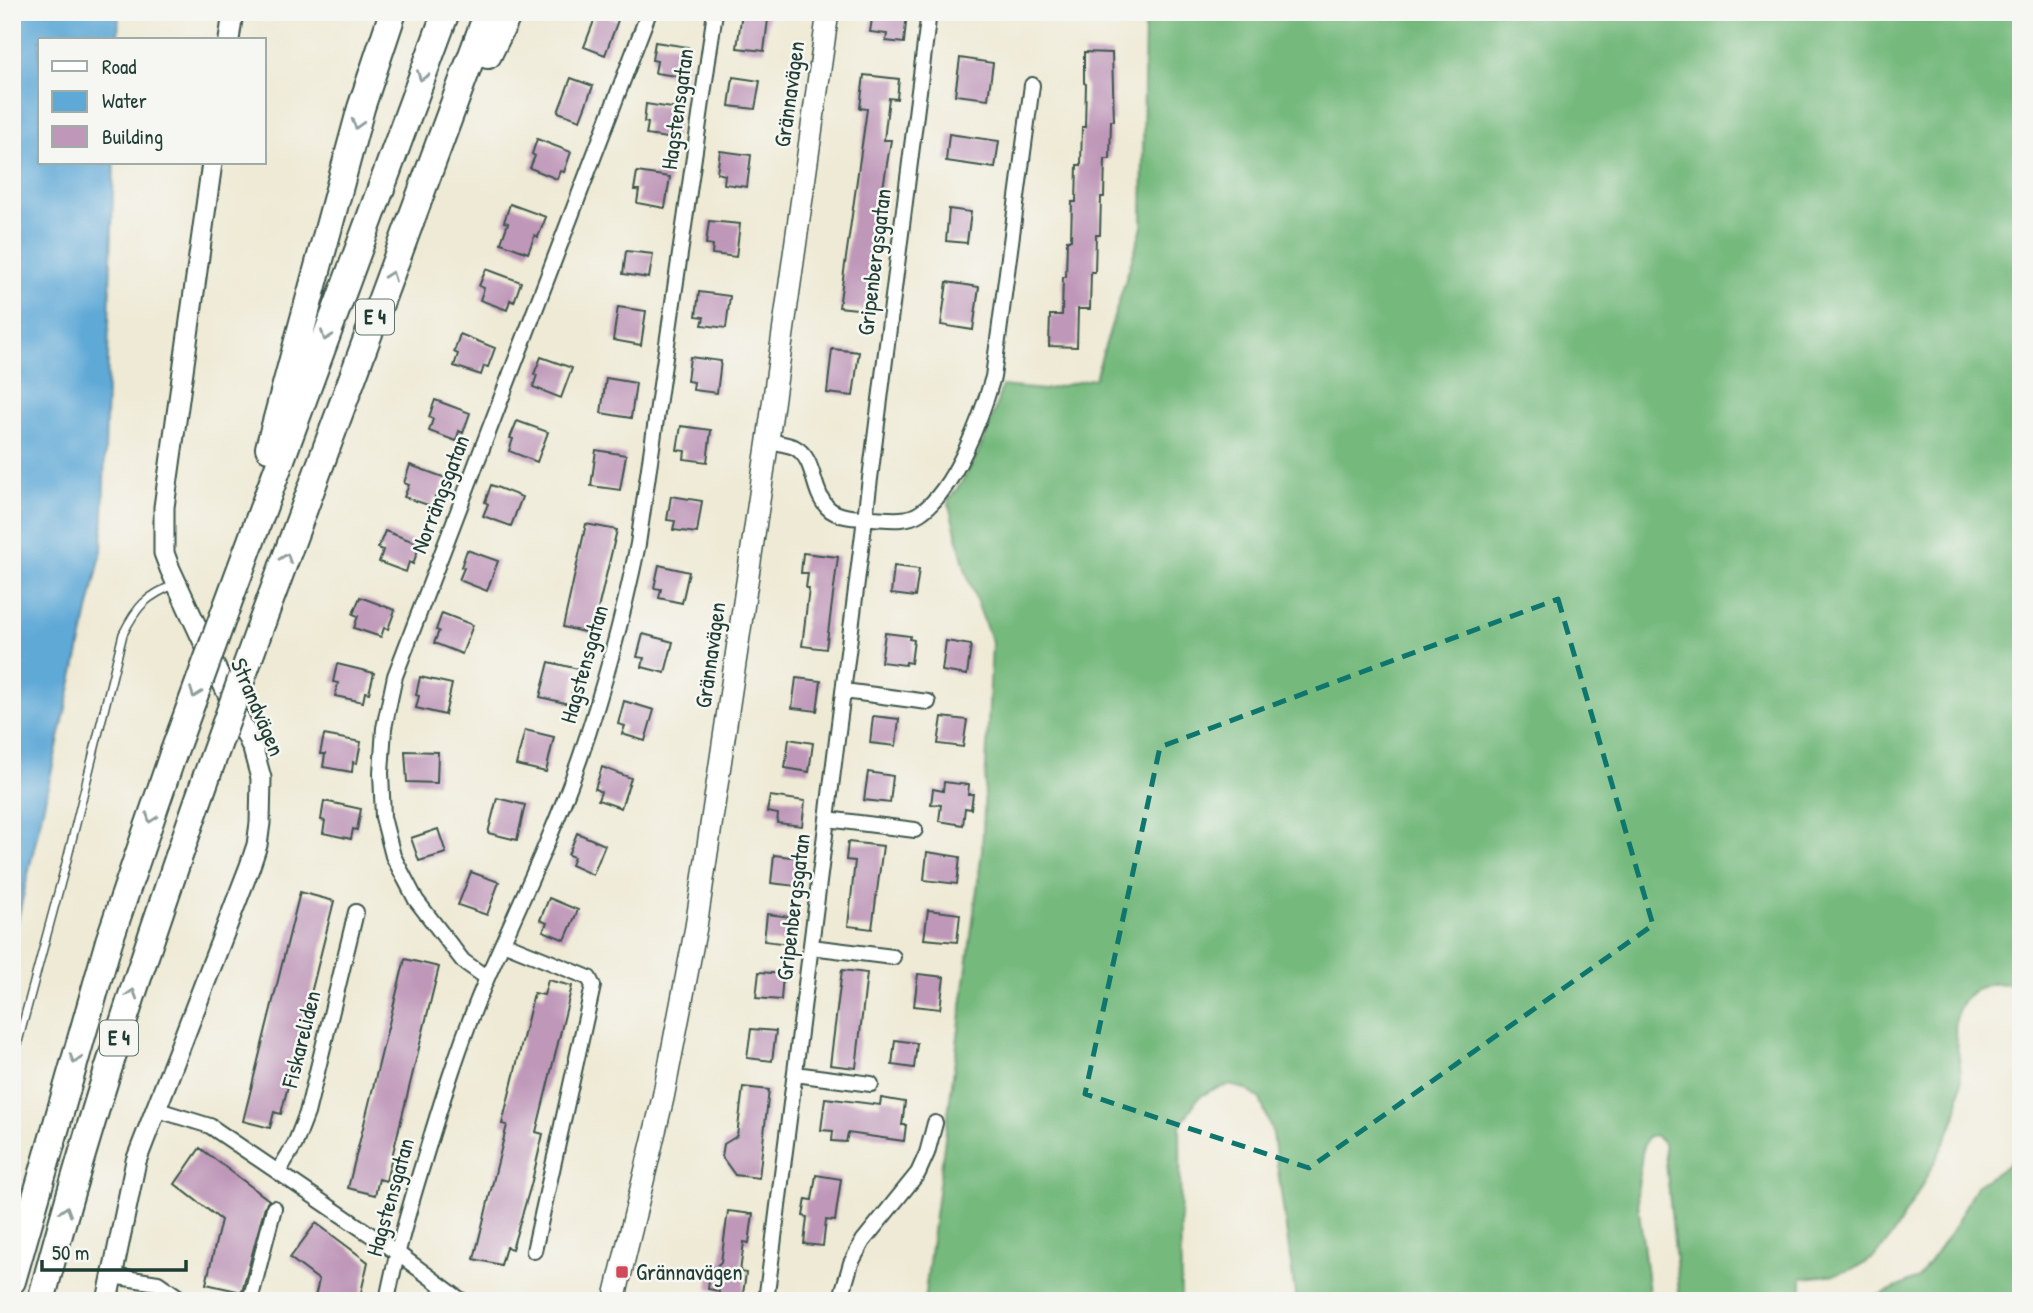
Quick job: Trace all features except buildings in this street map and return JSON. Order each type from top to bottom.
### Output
[{"type":"highway","points":[[228,606],[325,237],[361,108],[393,12]]},
{"type":"highway","name":"E 4","points":[[12,1281],[109,941],[173,754],[446,12]]},
{"type":"highway","name":"E 4","points":[[41,1301],[56,1242],[145,954],[206,778],[488,12]]},
{"type":"highway","points":[[416,209],[509,12]]},
{"type":"main road","name":"Grännavägen","points":[[614,1301],[663,1098],[696,927],[828,12]]},
{"type":"street","points":[[229,38],[233,12]]},
{"type":"street","name":"Norrängsgatan","points":[[487,978],[463,961],[416,900],[393,856],[383,817],[384,728],[395,676],[649,12]]},
{"type":"street","name":"Hagstensgatan","points":[[387,1301],[396,1252],[448,1079],[487,978],[579,760],[604,686],[625,606],[638,544],[715,12]]},
{"type":"street","name":"Gripenbergsgatan","points":[[766,1301],[929,12]]},
{"type":"street","points":[[768,440],[795,448],[808,459],[818,495],[829,509],[846,517],[904,519],[921,512],[940,491],[982,417],[993,377],[1032,85]]},
{"type":"street","name":"Strandvägen","points":[[107,1301],[136,1161],[250,866],[257,845],[262,803],[261,778],[253,749],[164,553],[164,507],[212,164]]},
{"type":"street","points":[[844,691],[929,702]]},
{"type":"street","points":[[827,819],[915,830]]},
{"type":"street","name":"Fiskareliden","points":[[278,1172],[295,1144],[307,1112],[356,912]]},
{"type":"street","points":[[503,943],[589,978],[593,986],[534,1251]]},
{"type":"street","points":[[811,947],[892,957]]},
{"type":"street","points":[[795,1074],[871,1084]]},
{"type":"street","points":[[155,1109],[210,1126],[396,1252],[462,1301]]},
{"type":"street","points":[[840,1301],[851,1263],[863,1241],[918,1172],[928,1153],[935,1123]]},
{"type":"street","points":[[248,1301],[274,1208]]},
{"type":"street","points":[[112,1276],[158,1283],[184,1301]]},
{"type":"lane","points":[[12,1064],[68,856],[123,634],[131,617],[148,597],[176,583]]},
{"type":"highlighted area","points":[[1558,599],[1653,925],[1309,1168],[1085,1094],[1160,747]]},
{"type":"green space","points":[[1145,12],[2021,12],[2021,987],[1991,984],[1974,991],[1961,1005],[1955,1023],[1961,1071],[1959,1100],[1954,1121],[1940,1152],[1893,1234],[1873,1258],[1848,1271],[1802,1278],[1802,1290],[1816,1301],[1767,1301],[1751,1296],[1745,1301],[1680,1301],[1664,1143],[1654,1135],[1647,1137],[1642,1153],[1637,1194],[1650,1301],[1296,1301],[1273,1134],[1260,1099],[1245,1089],[1229,1085],[1198,1098],[1180,1126],[1181,1301],[924,1301],[982,850],[992,643],[966,572],[948,501],[967,474],[981,446],[1002,386],[1044,390],[1095,378],[1142,227]]},
{"type":"green space","points":[[2021,1149],[2021,1301],[1866,1301],[1918,1278],[1952,1231],[1976,1186],[2008,1165]]},
{"type":"water","points":[[12,12],[119,12],[118,38],[38,38],[38,164],[114,164],[102,550],[12,945]]},
{"type":"place","name":"Grännavägen","points":[[622,1272]]}]
